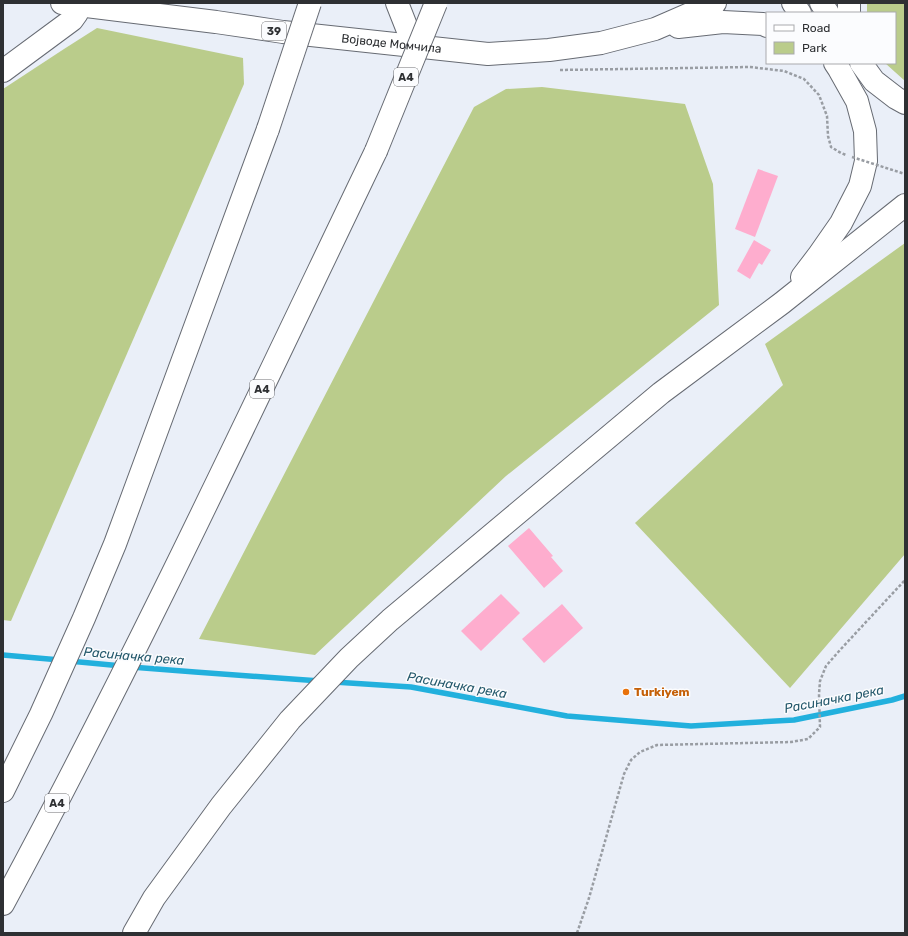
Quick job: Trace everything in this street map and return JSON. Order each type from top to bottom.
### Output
[{"type":"main road","points":[[3,791],[41,714],[115,544],[268,129],[310,3]]},
{"type":"main road","points":[[397,3],[414,46]]},
{"type":"main road","name":"A4","points":[[3,904],[147,626],[376,151],[436,3]]},
{"type":"main road","name":"Војводе Момчила","points":[[70,4],[284,32],[488,54],[550,50],[601,43],[655,29],[715,3]]},
{"type":"main road","points":[[793,3],[799,12]]},
{"type":"main road","points":[[821,3],[827,12]]},
{"type":"main road","points":[[3,71],[72,20],[77,13],[70,4]]},
{"type":"main road","points":[[655,29],[723,22],[763,24],[766,26]]},
{"type":"main road","points":[[782,304],[841,223],[860,186],[866,161],[865,131],[857,101],[835,64]]},
{"type":"main road","points":[[862,64],[874,81],[905,103]]},
{"type":"main road","points":[[134,933],[154,898],[221,806],[290,720],[349,658],[390,620],[660,393],[782,304],[905,205]]},
{"type":"path","points":[[555,70],[750,67],[784,71],[804,79],[819,95],[827,116],[828,136],[831,147],[841,153],[905,174]]},
{"type":"path","points":[[577,933],[624,774],[631,760],[640,752],[657,745],[791,742],[808,739],[820,727],[820,682],[826,666],[905,580]]},
{"type":"green space","points":[[867,3],[905,3],[905,81],[886,64],[896,64],[896,12],[867,12]]},
{"type":"green space","points":[[97,28],[243,58],[244,84],[11,621],[3,620],[3,89]]},
{"type":"green space","points":[[542,87],[685,104],[713,184],[719,305],[506,476],[315,655],[199,639],[474,107],[506,89]]},
{"type":"green space","points":[[905,243],[905,554],[790,688],[635,523],[783,385],[765,344]]},
{"type":"building","points":[[758,169],[778,176],[755,237],[735,229]]},
{"type":"building","points":[[754,240],[771,250],[762,265],[759,263],[750,279],[737,271]]},
{"type":"building","points":[[529,528],[553,556],[551,557],[563,571],[544,588],[508,546]]},
{"type":"building","points":[[501,594],[520,613],[481,651],[461,631]]},
{"type":"building","points":[[562,604],[583,628],[544,663],[522,639]]},
{"type":"waterway","name":"Расиначка река","points":[[3,655],[60,660]]},
{"type":"waterway","name":"Расиначка река","points":[[69,661],[122,666]]},
{"type":"waterway","name":"Расиначка река","points":[[131,667],[320,681]]},
{"type":"waterway","name":"Расиначка река","points":[[334,682],[411,687],[567,716],[691,726],[794,720],[905,696]]},
{"type":"place","name":"Turkiyem","points":[[626,692]]}]
